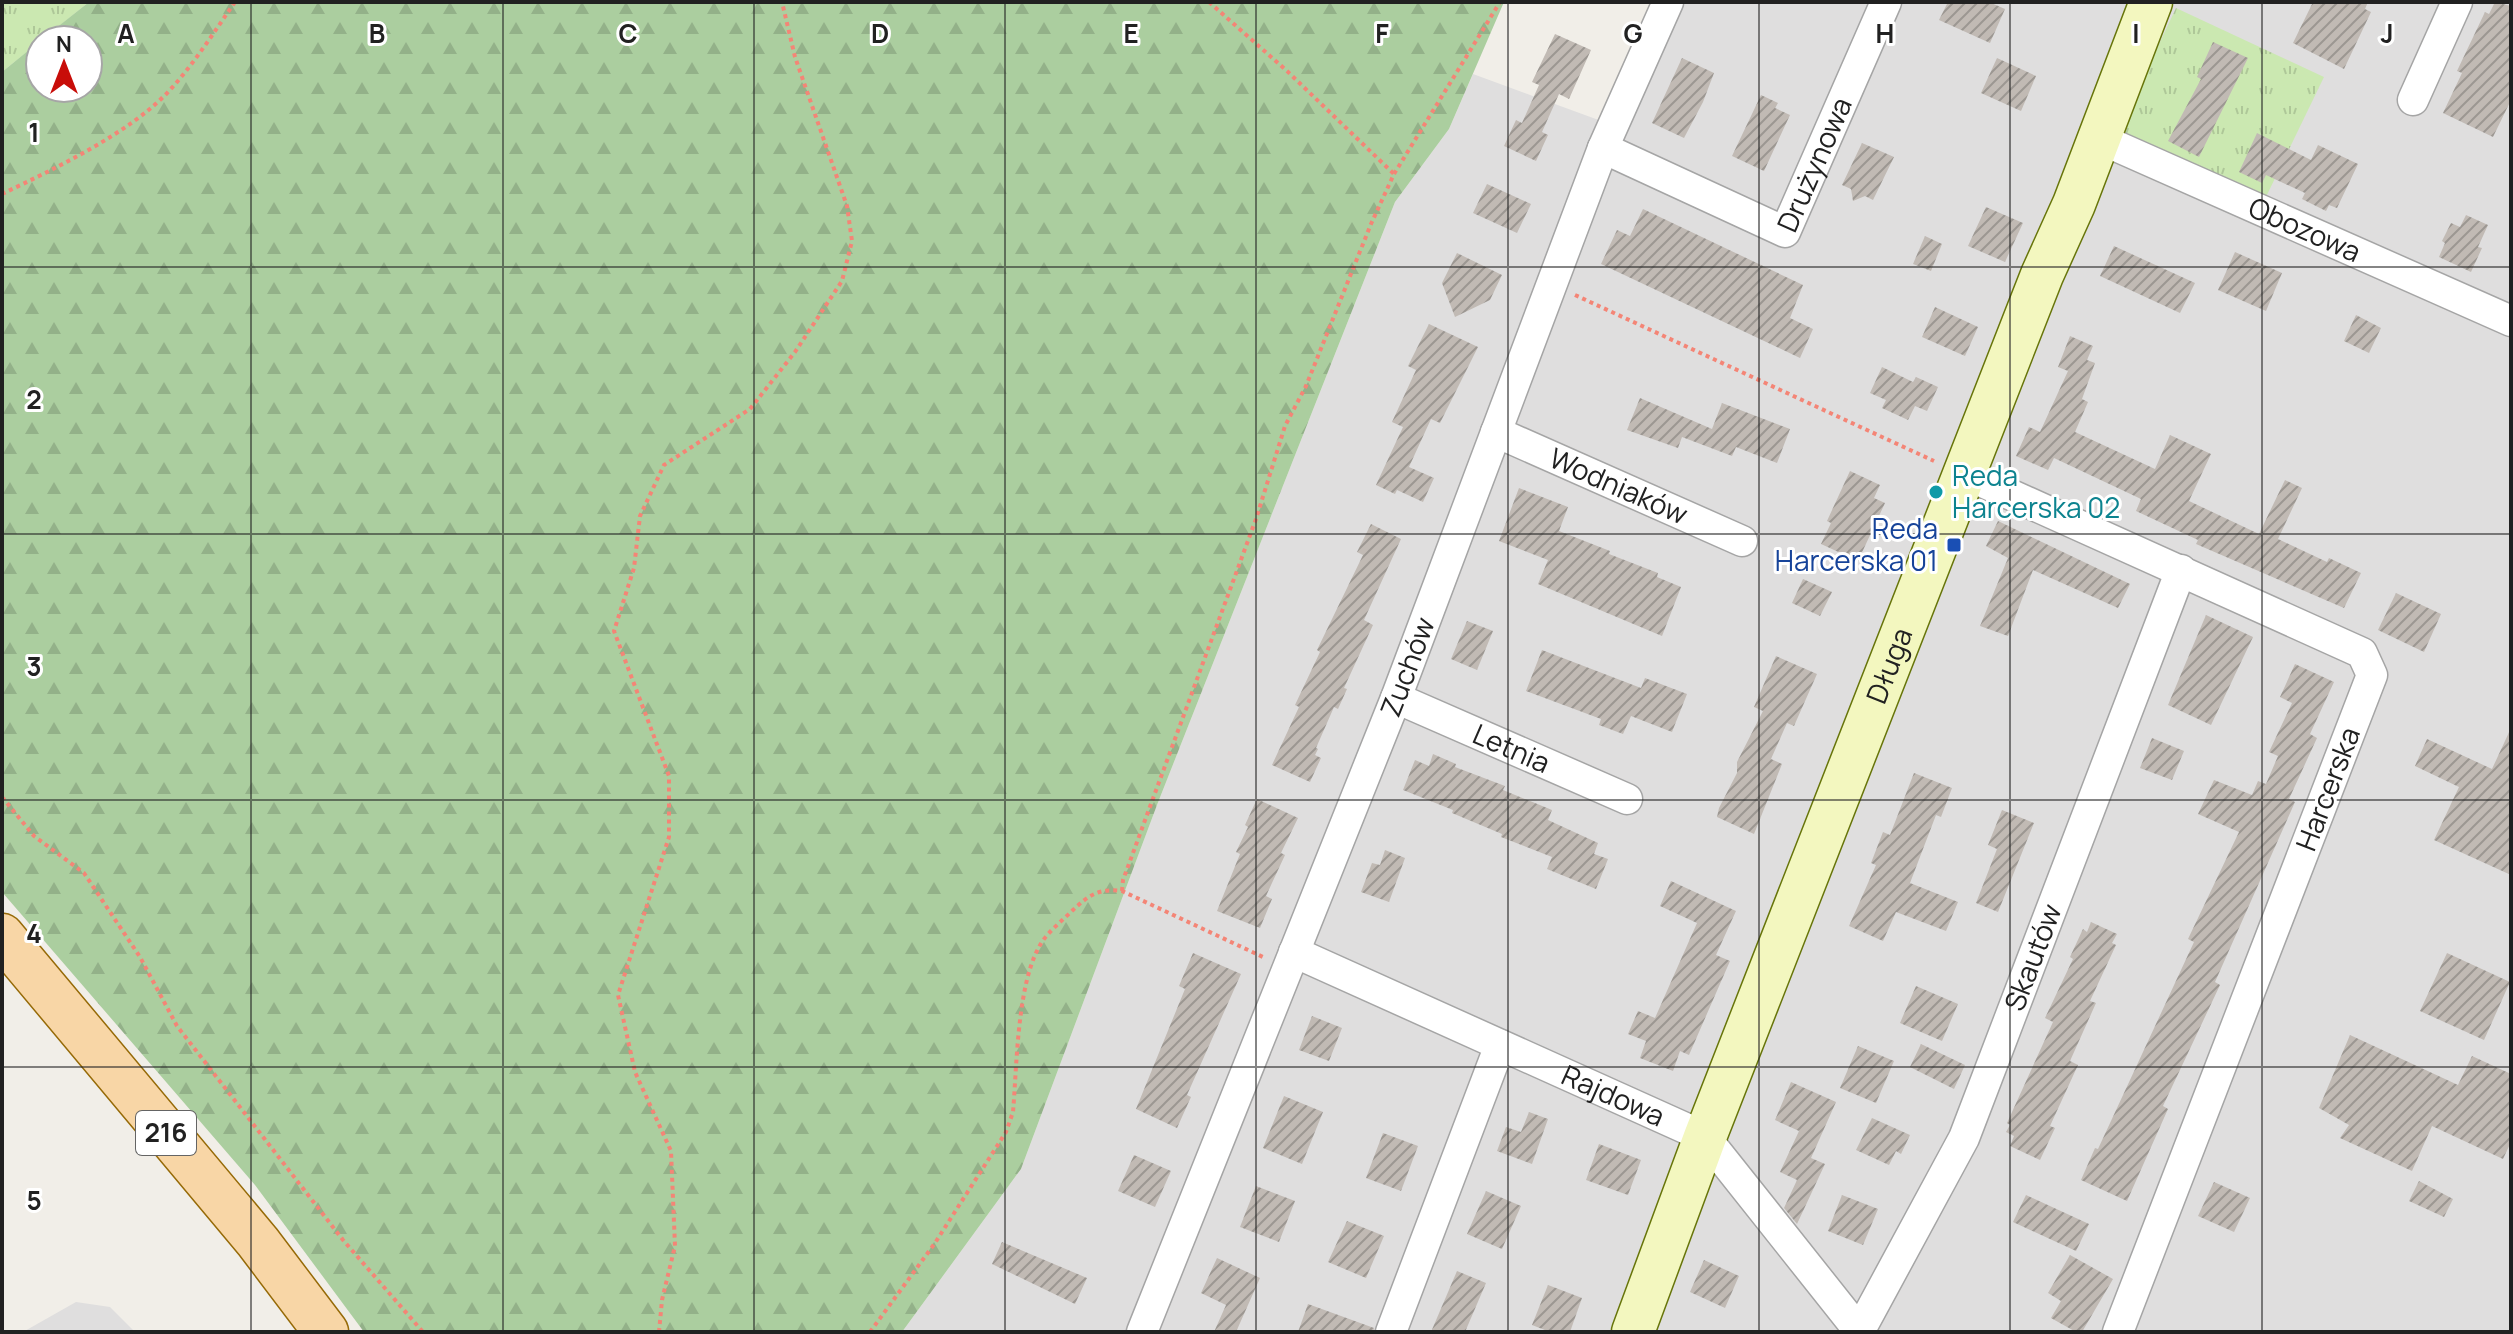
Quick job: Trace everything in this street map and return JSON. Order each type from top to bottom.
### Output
[{"type":"main road","name":"216","points":[[2,936],[258,1242],[326,1332]]},
{"type":"main road","name":"216","points":[[2,966],[262,1281],[300,1332]]},
{"type":"street","name":"Zuchów","points":[[1142,1332],[1396,698],[1603,148],[1668,2]]},
{"type":"street","name":"Drużynowa","points":[[1603,148],[1785,232],[1886,2]]},
{"type":"street","name":"Długa","points":[[1633,1332],[1705,1137],[2151,2]]},
{"type":"street","points":[[2413,100],[2457,2]]},
{"type":"street","name":"Obozowa","points":[[2098,138],[2511,321]]},
{"type":"street","name":"Wodniaków","points":[[1496,432],[1742,541]]},
{"type":"street","name":"Harcerska","points":[[1965,474],[2362,653],[2372,675],[2118,1332]]},
{"type":"street","name":"Skautów","points":[[1860,1332],[1964,1138],[2181,570]]},
{"type":"street","name":"Letnia","points":[[1396,698],[1627,799]]},
{"type":"street","name":"Rajdowa","points":[[1291,960],[1500,1045],[1705,1137],[1860,1332]]},
{"type":"street","points":[[1391,1332],[1500,1045]]},
{"type":"path","points":[[2,194],[139,117],[168,92],[235,2]]},
{"type":"path","points":[[659,1332],[662,1300],[675,1246],[671,1151],[635,1072],[618,995],[669,837],[669,776],[614,631],[634,568],[640,516],[664,465],[750,409],[795,352],[842,281],[852,241],[847,206],[795,57],[782,2]]},
{"type":"path","points":[[1209,2],[1287,71],[1394,174]]},
{"type":"path","points":[[1122,891],[1123,880],[1256,519],[1285,426],[1306,386],[1394,174],[1500,2]]},
{"type":"path","points":[[1551,284],[1965,474]]},
{"type":"path","points":[[2,797],[34,836],[84,873],[140,957],[177,1026],[343,1240],[423,1332]]},
{"type":"path","points":[[870,1332],[935,1243],[1006,1132],[1013,1112],[1028,974],[1040,944],[1090,895],[1106,889],[1122,891],[1291,960]]},
{"type":"shaded area","points":[[1680,2],[2511,2],[2511,1332],[902,1332],[1021,1169],[1157,805],[1395,202],[1449,129],[1473,74],[1626,130]]},
{"type":"shaded area","points":[[76,1302],[110,1307],[135,1332],[23,1332]]},
{"type":"green space","points":[[2,2],[89,2],[62,24],[24,24],[24,54],[2,72]]},
{"type":"green space","points":[[89,2],[1504,2],[1449,129],[1395,202],[1157,805],[1021,1169],[902,1332],[364,1332],[255,1185],[2,892],[2,72],[24,54],[24,104],[104,104],[104,24],[61,24]]},
{"type":"green space","points":[[2176,8],[2324,77],[2264,201],[2118,131]]},
{"type":"building","points":[[1948,2],[1989,2],[2005,9],[1990,43],[1939,20]]},
{"type":"building","points":[[2313,2],[2368,2],[2365,9],[2371,12],[2344,69],[2293,43]]},
{"type":"building","points":[[2495,2],[2511,6],[2511,100],[2493,137],[2443,113],[2462,73],[2457,71],[2485,12],[2489,14]]},
{"type":"building","points":[[1555,34],[1591,50],[1569,99],[1559,94],[1542,132],[1548,135],[1536,161],[1504,146],[1516,120],[1522,123],[1539,85],[1532,82]]},
{"type":"building","points":[[2213,42],[2248,58],[2199,157],[2168,141],[2201,79],[2197,77]]},
{"type":"building","points":[[1682,58],[1714,73],[1684,138],[1652,123]]},
{"type":"building","points":[[1997,58],[2036,76],[2021,111],[1981,93]]},
{"type":"building","points":[[1761,95],[1778,103],[1775,108],[1790,115],[1764,171],[1732,156]]},
{"type":"building","points":[[2257,133],[2311,160],[2318,145],[2358,164],[2337,208],[2329,205],[2326,211],[2302,199],[2305,193],[2266,175],[2262,183],[2239,172]]},
{"type":"building","points":[[1862,143],[1894,157],[1873,200],[1865,196],[1853,201],[1851,189],[1842,185]]},
{"type":"building","points":[[1487,184],[1531,204],[1517,233],[1473,213]]},
{"type":"building","points":[[1986,207],[2023,223],[2005,262],[1968,246]]},
{"type":"building","points":[[1643,209],[1803,285],[1790,318],[1813,329],[1800,358],[1601,264],[1617,230],[1630,236]]},
{"type":"building","points":[[2466,215],[2488,225],[2471,272],[2439,257],[2445,243],[2442,241],[2451,223],[2460,227]]},
{"type":"building","points":[[1925,236],[1942,244],[1931,271],[1913,264]]},
{"type":"building","points":[[2114,246],[2195,283],[2180,313],[2100,276]]},
{"type":"building","points":[[2235,252],[2282,273],[2266,311],[2218,290]]},
{"type":"building","points":[[1457,253],[1502,275],[1490,300],[1455,317],[1442,283]]},
{"type":"building","points":[[1935,307],[1978,327],[1965,356],[1922,337]]},
{"type":"building","points":[[2356,315],[2381,328],[2369,353],[2344,341]]},
{"type":"building","points":[[1429,324],[1478,347],[1440,423],[1431,419],[1409,467],[1434,478],[1423,502],[1397,490],[1395,494],[1376,485],[1403,427],[1392,422],[1416,370],[1408,366]]},
{"type":"building","points":[[2070,336],[2093,346],[2087,360],[2095,363],[2082,399],[2088,402],[2075,432],[2155,469],[2170,435],[2211,454],[2189,501],[2259,534],[2285,480],[2302,488],[2278,539],[2327,562],[2329,558],[2361,573],[2344,608],[2196,544],[2198,540],[2136,511],[2141,499],[2054,458],[2048,470],[2016,456],[2029,427],[2040,432],[2068,371],[2058,367]]},
{"type":"building","points":[[1882,367],[1913,382],[1916,377],[1938,387],[1927,411],[1915,406],[1908,420],[1882,408],[1886,400],[1870,393]]},
{"type":"building","points":[[1640,398],[1712,429],[1722,403],[1790,429],[1777,463],[1736,447],[1732,456],[1682,437],[1678,448],[1627,430]]},
{"type":"building","points":[[1850,471],[1880,485],[1874,498],[1885,503],[1858,561],[1821,544],[1831,523],[1827,521]]},
{"type":"building","points":[[1519,488],[1568,507],[1559,531],[1658,573],[1657,577],[1681,587],[1662,636],[1538,584],[1548,560],[1499,541]]},
{"type":"building","points":[[1998,521],[2130,584],[2118,608],[2033,570],[2008,636],[1980,626],[2008,558],[1986,546]]},
{"type":"building","points":[[1371,524],[1401,539],[1364,620],[1373,625],[1344,688],[1347,689],[1338,709],[1334,707],[1316,748],[1315,755],[1321,758],[1310,782],[1272,765],[1299,707],[1295,705],[1320,652],[1317,650],[1363,555],[1357,552]]},
{"type":"building","points":[[1803,579],[1832,592],[1820,616],[1792,603]]},
{"type":"building","points":[[2396,593],[2441,614],[2424,652],[2378,630]]},
{"type":"building","points":[[2206,615],[2253,637],[2211,725],[2168,705]]},
{"type":"building","points":[[1467,621],[1493,631],[1477,670],[1451,659]]},
{"type":"building","points":[[1542,650],[1641,688],[1645,678],[1687,694],[1672,732],[1631,716],[1623,734],[1599,725],[1601,719],[1526,691]]},
{"type":"building","points":[[1776,656],[1817,674],[1794,726],[1787,723],[1771,759],[1782,764],[1754,834],[1717,817],[1737,773],[1737,762],[1763,711],[1754,707]]},
{"type":"building","points":[[2295,664],[2334,682],[2310,734],[2317,738],[2289,799],[2295,802],[2215,982],[2220,985],[2163,1106],[2168,1109],[2127,1201],[2081,1180],[2194,942],[2188,939],[2239,832],[2198,814],[2214,780],[2252,795],[2258,781],[2266,784],[2278,756],[2269,752],[2292,703],[2280,697]]},
{"type":"building","points":[[2511,728],[2511,875],[2434,840],[2459,787],[2415,766],[2427,739],[2492,769]]},
{"type":"building","points":[[2152,738],[2184,751],[2172,780],[2140,768]]},
{"type":"building","points":[[1433,754],[1456,764],[1455,767],[1505,786],[1503,790],[1552,810],[1548,820],[1598,843],[1594,854],[1608,859],[1596,889],[1547,869],[1552,857],[1501,837],[1502,834],[1452,813],[1453,810],[1403,790],[1415,760],[1429,766]]},
{"type":"building","points":[[1914,773],[1952,788],[1941,817],[1936,815],[1910,883],[1958,902],[1946,931],[1896,912],[1883,941],[1849,926],[1876,865],[1871,863],[1883,832],[1890,835]]},
{"type":"building","points":[[1257,799],[1298,818],[1281,853],[1285,855],[1266,896],[1272,899],[1260,928],[1217,911],[1240,854],[1236,852],[1248,827],[1245,825]]},
{"type":"building","points":[[2002,810],[2034,823],[1998,912],[1976,903],[1997,849],[1988,845]]},
{"type":"building","points":[[1385,850],[1405,858],[1389,902],[1361,892],[1372,863],[1380,865]]},
{"type":"building","points":[[1671,881],[1736,911],[1716,955],[1730,961],[1689,1055],[1680,1051],[1673,1071],[1640,1058],[1646,1041],[1628,1034],[1638,1011],[1655,1018],[1697,923],[1660,906]]},
{"type":"building","points":[[2091,922],[2117,934],[2112,943],[2116,945],[2090,1001],[2096,1003],[2070,1061],[2078,1065],[2050,1126],[2055,1128],[2040,1160],[2010,1146],[2014,1136],[2006,1132],[2010,1125],[2007,1123],[2053,1022],[2045,1018],[2073,959],[2070,957],[2083,929],[2087,932]]},
{"type":"building","points":[[1193,953],[1241,974],[1187,1095],[1191,1097],[1177,1128],[1136,1109],[1185,989],[1179,986]]},
{"type":"building","points":[[2447,953],[2510,982],[2484,1040],[2420,1011]]},
{"type":"building","points":[[1916,986],[1958,1004],[1942,1041],[1900,1023]]},
{"type":"building","points":[[1312,1016],[1342,1028],[1329,1061],[1299,1050]]},
{"type":"building","points":[[2350,1035],[2458,1085],[2472,1056],[2511,1074],[2511,1142],[2503,1159],[2432,1126],[2412,1171],[2340,1138],[2349,1125],[2319,1108]]},
{"type":"building","points":[[1921,1044],[1965,1065],[1954,1089],[1910,1067]]},
{"type":"building","points":[[1858,1046],[1894,1061],[1876,1103],[1840,1088]]},
{"type":"building","points":[[1791,1082],[1836,1102],[1811,1158],[1825,1164],[1797,1224],[1784,1208],[1797,1180],[1780,1172],[1799,1131],[1775,1120]]},
{"type":"building","points":[[1284,1096],[1323,1112],[1302,1164],[1263,1148]]},
{"type":"building","points":[[1529,1112],[1548,1119],[1532,1164],[1497,1151],[1506,1127],[1521,1132]]},
{"type":"building","points":[[1872,1118],[1910,1135],[1901,1154],[1896,1151],[1889,1165],[1856,1150]]},
{"type":"building","points":[[1383,1133],[1418,1146],[1401,1191],[1366,1178]]},
{"type":"building","points":[[1599,1144],[1641,1160],[1628,1195],[1586,1180]]},
{"type":"building","points":[[1134,1155],[1171,1171],[1155,1207],[1118,1191]]},
{"type":"building","points":[[2419,1181],[2453,1199],[2444,1217],[2409,1201]]},
{"type":"building","points":[[2214,1182],[2250,1198],[2234,1232],[2198,1216]]},
{"type":"building","points":[[1256,1186],[1295,1201],[1279,1242],[1240,1227]]},
{"type":"building","points":[[1486,1191],[1521,1206],[1502,1249],[1467,1234]]},
{"type":"building","points":[[1842,1195],[1878,1209],[1863,1245],[1828,1231]]},
{"type":"building","points":[[2026,1195],[2089,1224],[2076,1251],[2013,1222]]},
{"type":"building","points":[[1347,1221],[1384,1236],[1366,1278],[1328,1262]]},
{"type":"building","points":[[1002,1242],[1087,1278],[1075,1304],[992,1264]]},
{"type":"building","points":[[2070,1255],[2113,1279],[2082,1332],[2076,1332],[2051,1318],[2061,1301],[2048,1293]]},
{"type":"building","points":[[1217,1258],[1260,1278],[1236,1332],[1214,1332],[1226,1305],[1201,1293]]},
{"type":"building","points":[[1704,1260],[1739,1276],[1725,1308],[1690,1292]]},
{"type":"building","points":[[1457,1271],[1486,1283],[1465,1332],[1431,1332]]},
{"type":"building","points":[[1548,1285],[1582,1298],[1570,1332],[1550,1332],[1532,1325]]},
{"type":"building","points":[[1308,1304],[1374,1328],[1373,1332],[1298,1332]]},
{"type":"place","name":"Reda Harcerska 02","points":[[1936,492]]},
{"type":"place","name":"Reda Harcerska 01","points":[[1954,545]]}]
